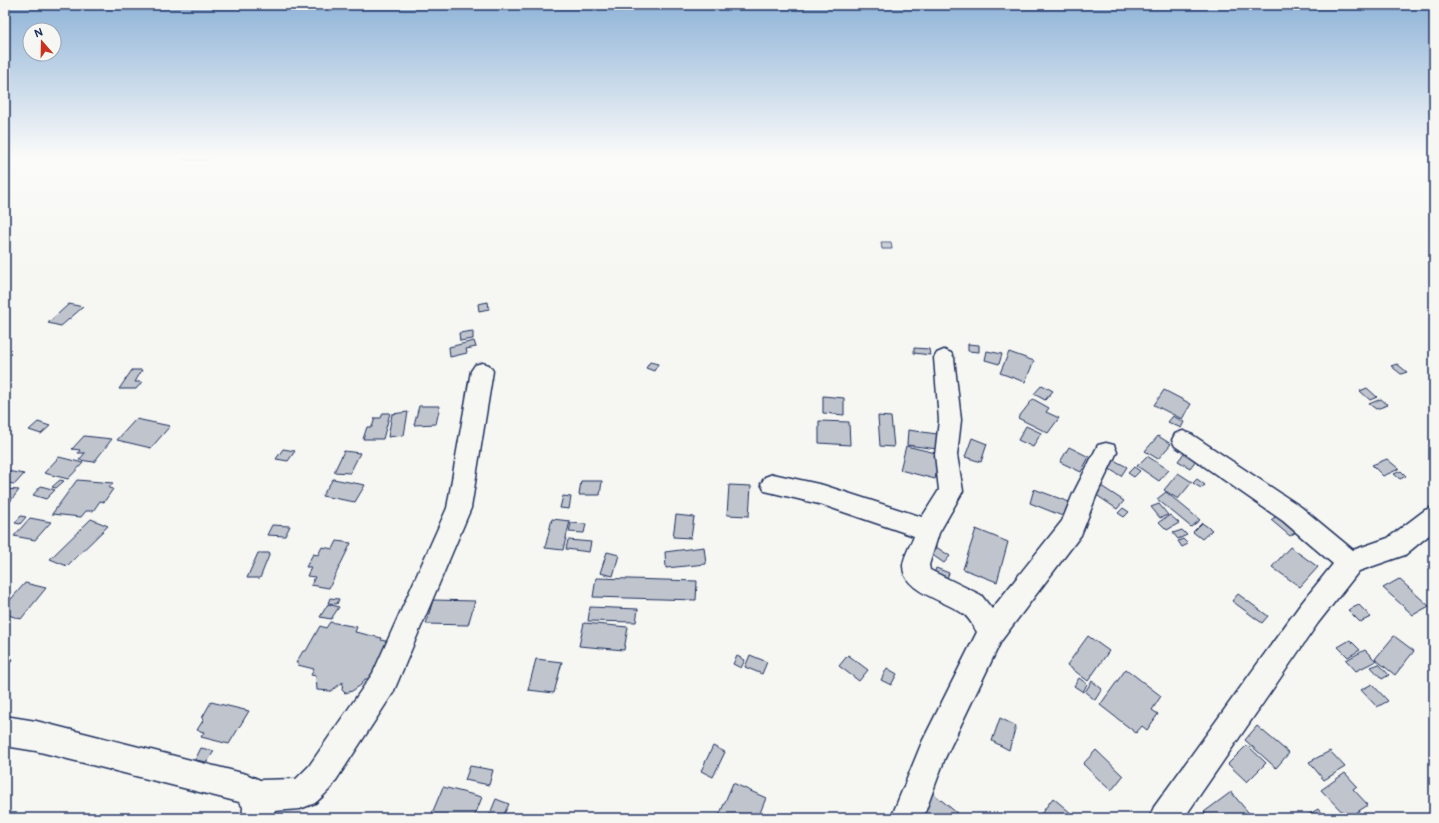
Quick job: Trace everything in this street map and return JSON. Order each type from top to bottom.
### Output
[{"type":"street","points":[[944,358],[950,420],[946,455],[951,491],[928,530],[916,566],[918,574],[921,578],[972,604],[980,613],[991,632]]},
{"type":"street","points":[[5,731],[36,736],[246,789],[257,807],[294,795],[302,794],[310,788],[320,777],[383,683],[459,508],[482,371]]},
{"type":"street","points":[[1183,440],[1292,514],[1350,562]]},
{"type":"street","points":[[906,818],[932,752],[991,632],[1072,527],[1085,494],[1106,452]]},
{"type":"street","points":[[773,484],[823,495],[928,530]]},
{"type":"street","points":[[1165,818],[1305,620],[1350,562],[1396,546],[1434,517]]},
{"type":"building","points":[[881,242],[891,242],[892,249],[882,249]]},
{"type":"building","points":[[488,302],[489,309],[479,311],[478,304]]},
{"type":"building","points":[[69,304],[83,307],[61,326],[48,323]]},
{"type":"building","points":[[473,331],[473,339],[460,341],[459,333]]},
{"type":"building","points":[[474,341],[476,347],[466,349],[467,353],[450,357],[449,347]]},
{"type":"building","points":[[968,344],[979,345],[979,352],[968,351]]},
{"type":"building","points":[[914,348],[929,349],[930,355],[914,353]]},
{"type":"building","points":[[987,351],[1002,354],[999,364],[985,360]]},
{"type":"building","points":[[1009,352],[1034,361],[1025,382],[1000,373]]},
{"type":"building","points":[[650,362],[658,364],[654,371],[646,368]]},
{"type":"building","points":[[1397,364],[1407,372],[1401,374],[1391,366]]},
{"type":"building","points":[[132,370],[142,370],[135,382],[142,382],[136,389],[119,389]]},
{"type":"building","points":[[1042,385],[1053,391],[1045,400],[1034,394]]},
{"type":"building","points":[[1367,388],[1377,397],[1370,400],[1360,391]]},
{"type":"building","points":[[1164,390],[1191,404],[1182,419],[1154,405]]},
{"type":"building","points":[[823,396],[844,398],[844,415],[823,413]]},
{"type":"building","points":[[1033,399],[1049,408],[1046,412],[1059,418],[1048,433],[1018,418]]},
{"type":"building","points":[[1381,399],[1388,405],[1376,409],[1369,404]]},
{"type":"building","points":[[419,406],[440,406],[436,424],[414,425]]},
{"type":"building","points":[[408,412],[404,435],[388,437],[392,414]]},
{"type":"building","points":[[383,413],[390,413],[383,439],[363,439],[367,427],[372,427],[375,418],[381,418]]},
{"type":"building","points":[[878,416],[891,417],[894,447],[880,446]]},
{"type":"building","points":[[1173,416],[1184,422],[1181,428],[1168,422]]},
{"type":"building","points":[[136,419],[170,426],[151,448],[117,440]]},
{"type":"building","points":[[819,421],[849,422],[850,445],[819,443]]},
{"type":"building","points":[[38,422],[50,426],[41,434],[29,430]]},
{"type":"building","points":[[1026,426],[1041,433],[1033,447],[1018,440]]},
{"type":"building","points":[[908,430],[937,434],[937,449],[907,445]]},
{"type":"building","points":[[84,436],[112,439],[94,462],[79,460],[85,453],[78,453],[80,450],[72,449]]},
{"type":"building","points":[[1158,436],[1171,444],[1158,459],[1145,451]]},
{"type":"building","points":[[972,438],[987,444],[981,462],[965,457]]},
{"type":"building","points":[[906,446],[940,454],[935,479],[900,470]]},
{"type":"building","points":[[1069,447],[1089,457],[1081,472],[1060,462]]},
{"type":"building","points":[[1188,448],[1200,455],[1190,468],[1178,461]]},
{"type":"building","points":[[283,449],[295,451],[288,461],[276,459]]},
{"type":"building","points":[[344,451],[360,453],[350,473],[334,472]]},
{"type":"building","points":[[1147,456],[1169,470],[1159,481],[1137,466]]},
{"type":"building","points":[[59,457],[83,463],[68,479],[44,473]]},
{"type":"building","points":[[1110,458],[1127,467],[1121,476],[1104,466]]},
{"type":"building","points":[[1387,459],[1399,469],[1383,476],[1372,465]]},
{"type":"building","points":[[1134,467],[1140,471],[1134,477],[1128,473]]},
{"type":"building","points":[[7,471],[24,474],[15,484],[5,483],[5,474]]},
{"type":"building","points":[[1401,471],[1406,476],[1400,479],[1394,474]]},
{"type":"building","points":[[1178,473],[1192,482],[1178,499],[1164,490]]},
{"type":"building","points":[[333,479],[365,485],[355,502],[322,496]]},
{"type":"building","points":[[1197,479],[1205,485],[1201,488],[1193,483]]},
{"type":"building","points":[[60,480],[64,481],[56,488],[52,487]]},
{"type":"building","points":[[77,480],[113,483],[109,488],[113,489],[104,502],[100,501],[93,511],[86,511],[81,517],[52,514]]},
{"type":"building","points":[[581,481],[602,481],[600,495],[579,495]]},
{"type":"building","points":[[1098,484],[1124,501],[1117,509],[1092,492]]},
{"type":"building","points":[[729,485],[751,486],[749,516],[727,515]]},
{"type":"building","points":[[41,486],[55,490],[46,499],[33,495]]},
{"type":"building","points":[[5,489],[19,490],[9,503],[5,502]]},
{"type":"building","points":[[1034,489],[1069,502],[1065,517],[1030,503]]},
{"type":"building","points":[[1166,492],[1200,520],[1191,527],[1157,499]]},
{"type":"building","points":[[563,496],[571,497],[569,509],[560,508]]},
{"type":"building","points":[[1159,504],[1168,515],[1160,518],[1151,507]]},
{"type":"building","points":[[1123,508],[1129,512],[1124,517],[1118,513]]},
{"type":"building","points":[[1285,510],[1299,530],[1290,536],[1271,520]]},
{"type":"building","points":[[676,515],[694,517],[691,538],[673,537]]},
{"type":"building","points":[[1170,515],[1179,523],[1167,530],[1159,522]]},
{"type":"building","points":[[21,516],[26,517],[20,524],[15,523]]},
{"type":"building","points":[[30,518],[51,522],[35,540],[14,536]]},
{"type":"building","points":[[91,519],[108,526],[67,566],[50,559]]},
{"type":"building","points":[[552,519],[570,521],[563,550],[545,548]]},
{"type":"building","points":[[571,523],[586,524],[584,533],[569,532]]},
{"type":"building","points":[[1202,523],[1212,530],[1202,539],[1193,532]]},
{"type":"building","points":[[272,525],[290,526],[285,536],[267,535]]},
{"type":"building","points":[[976,529],[1008,542],[997,582],[963,569]]},
{"type":"building","points":[[1182,530],[1187,535],[1178,539],[1173,533]]},
{"type":"building","points":[[1183,539],[1188,544],[1182,547],[1178,541]]},
{"type":"building","points":[[568,540],[591,542],[589,552],[566,549]]},
{"type":"building","points":[[337,541],[351,543],[329,588],[311,585],[315,577],[307,576],[311,567],[306,567],[313,554],[318,555],[322,547],[333,549]]},
{"type":"building","points":[[933,545],[950,556],[944,563],[928,552]]},
{"type":"building","points":[[704,547],[706,564],[666,568],[665,552]]},
{"type":"building","points":[[1290,547],[1318,567],[1300,587],[1272,567]]},
{"type":"building","points":[[607,552],[619,555],[613,576],[600,573]]},
{"type":"building","points":[[258,553],[270,553],[260,578],[247,578]]},
{"type":"building","points":[[936,568],[949,573],[946,581],[933,576]]},
{"type":"building","points":[[596,578],[697,581],[696,600],[593,597]]},
{"type":"building","points":[[1399,579],[1429,606],[1413,615],[1383,588]]},
{"type":"building","points":[[25,583],[46,588],[21,619],[5,614],[5,606]]},
{"type":"building","points":[[1238,594],[1268,616],[1262,623],[1232,601]]},
{"type":"building","points":[[330,598],[339,599],[337,604],[328,603]]},
{"type":"building","points":[[433,600],[475,601],[468,625],[426,624]]},
{"type":"building","points":[[328,604],[339,607],[331,619],[320,617]]},
{"type":"building","points":[[1359,605],[1371,617],[1360,622],[1348,610]]},
{"type":"building","points":[[590,607],[638,609],[636,622],[588,621]]},
{"type":"building","points":[[330,622],[357,627],[355,632],[382,638],[381,640],[390,642],[372,679],[365,679],[361,685],[352,691],[345,693],[342,690],[343,682],[331,691],[317,690],[316,676],[311,675],[314,669],[298,665],[299,663],[296,663],[303,651],[306,651],[320,626],[326,628]]},
{"type":"building","points":[[584,623],[628,627],[624,650],[579,646]]},
{"type":"building","points":[[1088,636],[1109,651],[1088,681],[1067,665]]},
{"type":"building","points":[[1394,636],[1414,651],[1395,675],[1375,659]]},
{"type":"building","points":[[1350,640],[1360,650],[1348,657],[1338,647]]},
{"type":"building","points":[[1365,650],[1376,661],[1356,671],[1346,660]]},
{"type":"building","points":[[750,655],[767,662],[762,674],[745,667]]},
{"type":"building","points":[[848,655],[868,670],[859,681],[839,666]]},
{"type":"building","points":[[737,656],[745,660],[741,668],[733,664]]},
{"type":"building","points":[[5,657],[13,659],[5,669]]},
{"type":"building","points":[[536,659],[562,662],[554,693],[528,690]]},
{"type":"building","points":[[1379,664],[1389,675],[1382,679],[1371,667]]},
{"type":"building","points":[[887,668],[897,674],[891,685],[881,680]]},
{"type":"building","points":[[1126,669],[1161,696],[1152,710],[1158,714],[1147,730],[1142,726],[1136,733],[1100,705]]},
{"type":"building","points":[[1079,678],[1087,684],[1083,692],[1074,686]]},
{"type":"building","points":[[1092,681],[1102,689],[1095,700],[1085,692]]},
{"type":"building","points":[[1372,684],[1388,701],[1377,707],[1361,690]]},
{"type":"building","points":[[211,702],[249,711],[229,744],[201,737],[204,732],[197,730],[204,719],[202,718]]},
{"type":"building","points":[[1000,718],[1016,726],[1009,750],[992,741]]},
{"type":"building","points":[[1257,726],[1289,753],[1276,768],[1245,740]]},
{"type":"building","points":[[1247,745],[1266,763],[1247,782],[1228,764]]},
{"type":"building","points":[[713,746],[725,752],[713,777],[701,771]]},
{"type":"building","points":[[201,748],[214,751],[207,762],[195,760]]},
{"type":"building","points":[[1096,750],[1123,776],[1111,791],[1083,764]]},
{"type":"building","points":[[1330,751],[1345,767],[1324,780],[1309,762]]},
{"type":"building","points":[[470,766],[493,770],[489,785],[465,780]]},
{"type":"building","points":[[1345,773],[1357,786],[1353,789],[1368,805],[1348,818],[1321,790]]},
{"type":"building","points":[[733,783],[766,798],[758,818],[718,818]]},
{"type":"building","points":[[443,787],[482,797],[474,818],[430,818]]},
{"type":"building","points":[[929,790],[963,818],[911,818]]},
{"type":"building","points":[[1231,792],[1253,818],[1209,818],[1204,812]]},
{"type":"building","points":[[1053,798],[1072,814],[1069,818],[1038,818]]},
{"type":"building","points":[[496,799],[509,804],[502,818],[489,816]]},
{"type":"building","points":[[1318,809],[1325,818],[1303,818]]}]
